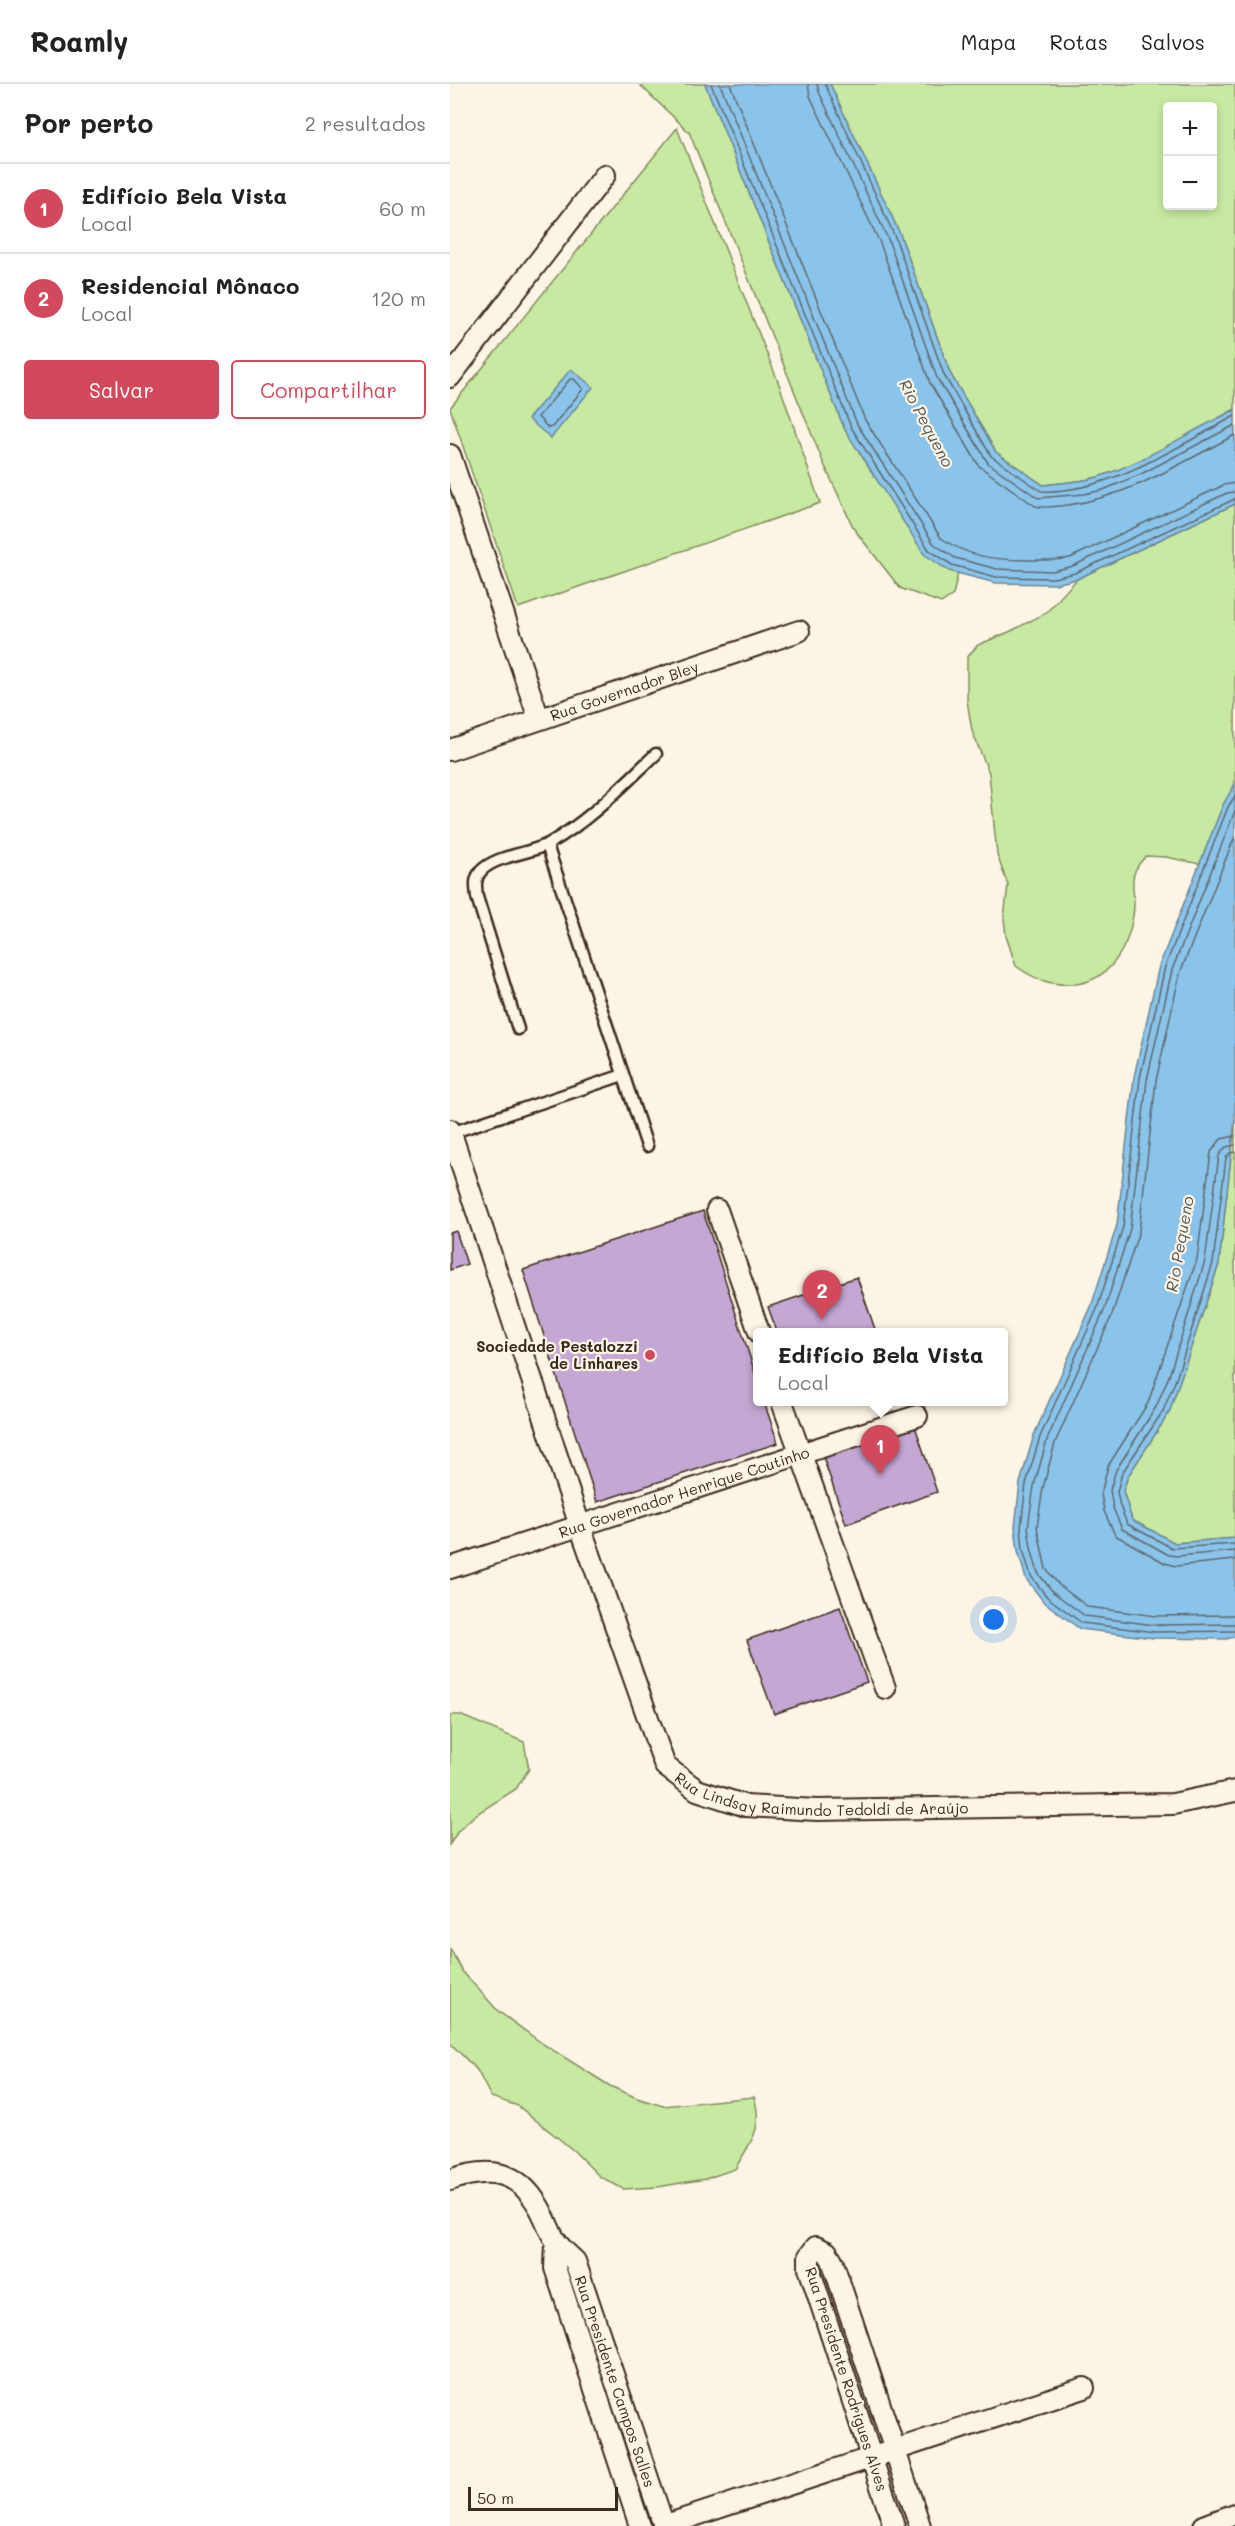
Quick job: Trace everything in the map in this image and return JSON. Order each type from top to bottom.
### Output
[{"type":"street","points":[[450,377],[605,175]]},
{"type":"street","points":[[450,455],[538,720]]},
{"type":"street","name":"Rua Governador Bley","points":[[450,750],[799,631]]},
{"type":"street","name":"Rua Lindsay Raimundo Tedoldi de Araújo","points":[[450,1132],[580,1526],[665,1766],[697,1790],[746,1806],[817,1810],[1173,1804],[1235,1791]]},
{"type":"street","points":[[717,1210],[758,1328]]},
{"type":"street","points":[[784,1406],[885,1688]]},
{"type":"street","name":"Rua Governador Henrique Coutinho","points":[[450,1568],[917,1416]]},
{"type":"street","name":"Rua Presidente Campos Salles","points":[[450,2180],[473,2172],[505,2175],[522,2184],[538,2205],[556,2242],[575,2261],[664,2526]]},
{"type":"street","name":"Rua Presidente Campos Salles","points":[[556,2242],[555,2268],[639,2526]]},
{"type":"street","name":"Rua Presidente Rodrigues Alves","points":[[894,2526],[809,2268],[809,2256],[816,2247],[827,2252],[832,2260],[920,2526]]},
{"type":"street","points":[[664,2526],[1084,2388]]},
{"type":"street","points":[[1204,2526],[1235,2514]]},
{"type":"lane","points":[[518,1029],[477,897],[475,880],[481,871],[492,864],[547,845],[591,815],[656,754]]},
{"type":"lane","points":[[547,845],[647,1146]]},
{"type":"lane","points":[[450,1132],[623,1076]]},
{"type":"green space","points":[[639,84],[705,84],[845,430],[958,573],[953,595],[941,603],[900,588],[854,529],[823,462],[689,132]]},
{"type":"green space","points":[[830,84],[1235,84],[1235,409],[1168,446],[1116,471],[1084,480],[1043,485],[996,452],[950,373],[900,234]]},
{"type":"green space","points":[[677,128],[779,384],[820,503],[518,608],[450,408]]},
{"type":"green space","points":[[1235,504],[1235,784],[1223,805],[1200,864],[1166,857],[1146,856],[1139,864],[1133,878],[1134,907],[1131,928],[1122,951],[1108,969],[1099,976],[1076,984],[1051,983],[1037,978],[1016,966],[1006,936],[1004,918],[1008,885],[997,855],[989,773],[972,731],[967,700],[967,657],[978,645],[1046,613],[1077,579]]},
{"type":"green space","points":[[1235,1120],[1235,1538],[1175,1543],[1132,1520],[1123,1491],[1128,1476],[1169,1413],[1219,1264]]},
{"type":"green space","points":[[450,1715],[460,1715],[524,1742],[529,1769],[516,1789],[475,1815],[458,1831],[450,1844]]},
{"type":"green space","points":[[450,1948],[462,1971],[498,2011],[543,2044],[610,2086],[663,2106],[754,2097],[757,2118],[754,2135],[735,2169],[705,2179],[658,2187],[623,2189],[599,2176],[573,2150],[518,2106],[491,2097],[477,2070],[450,2043]]},
{"type":"water","name":"Rio Pequeno","points":[[705,84],[830,84],[900,234],[950,373],[996,452],[1043,485],[1084,480],[1116,471],[1235,410],[1235,504],[1077,579],[1055,584],[996,583],[949,571],[924,554],[845,430]]},
{"type":"water","points":[[571,369],[593,387],[551,438],[528,419]]},
{"type":"water","name":"Rio Pequeno","points":[[1235,784],[1235,1120],[1219,1264],[1169,1413],[1128,1476],[1123,1491],[1132,1520],[1175,1543],[1235,1538],[1235,1637],[1226,1639],[1154,1638],[1080,1629],[1043,1601],[1026,1579],[1018,1551],[1015,1527],[1020,1483],[1034,1435],[1091,1307],[1117,1225],[1134,1077],[1159,966],[1223,805]]},
{"type":"building","name":"Sociedade Pestalozzi de Linhares","points":[[703,1211],[753,1367],[753,1406],[765,1406],[778,1443],[597,1502],[523,1270]]},
{"type":"building","points":[[456,1231],[467,1264],[450,1270],[450,1233]]},
{"type":"building","points":[[857,1277],[875,1328],[776,1328],[768,1307]]},
{"type":"building","points":[[915,1426],[937,1492],[846,1524],[823,1457]]},
{"type":"building","points":[[840,1607],[867,1682],[774,1714],[747,1640]]},
{"type":"place","name":"Residencial Mônaco","points":[[822,1320]]},
{"type":"place","name":"Sociedade Pestalozzi de Linhares","points":[[650,1355]]},
{"type":"place","name":"Edifício Bela Vista","points":[[880,1475]]}]
